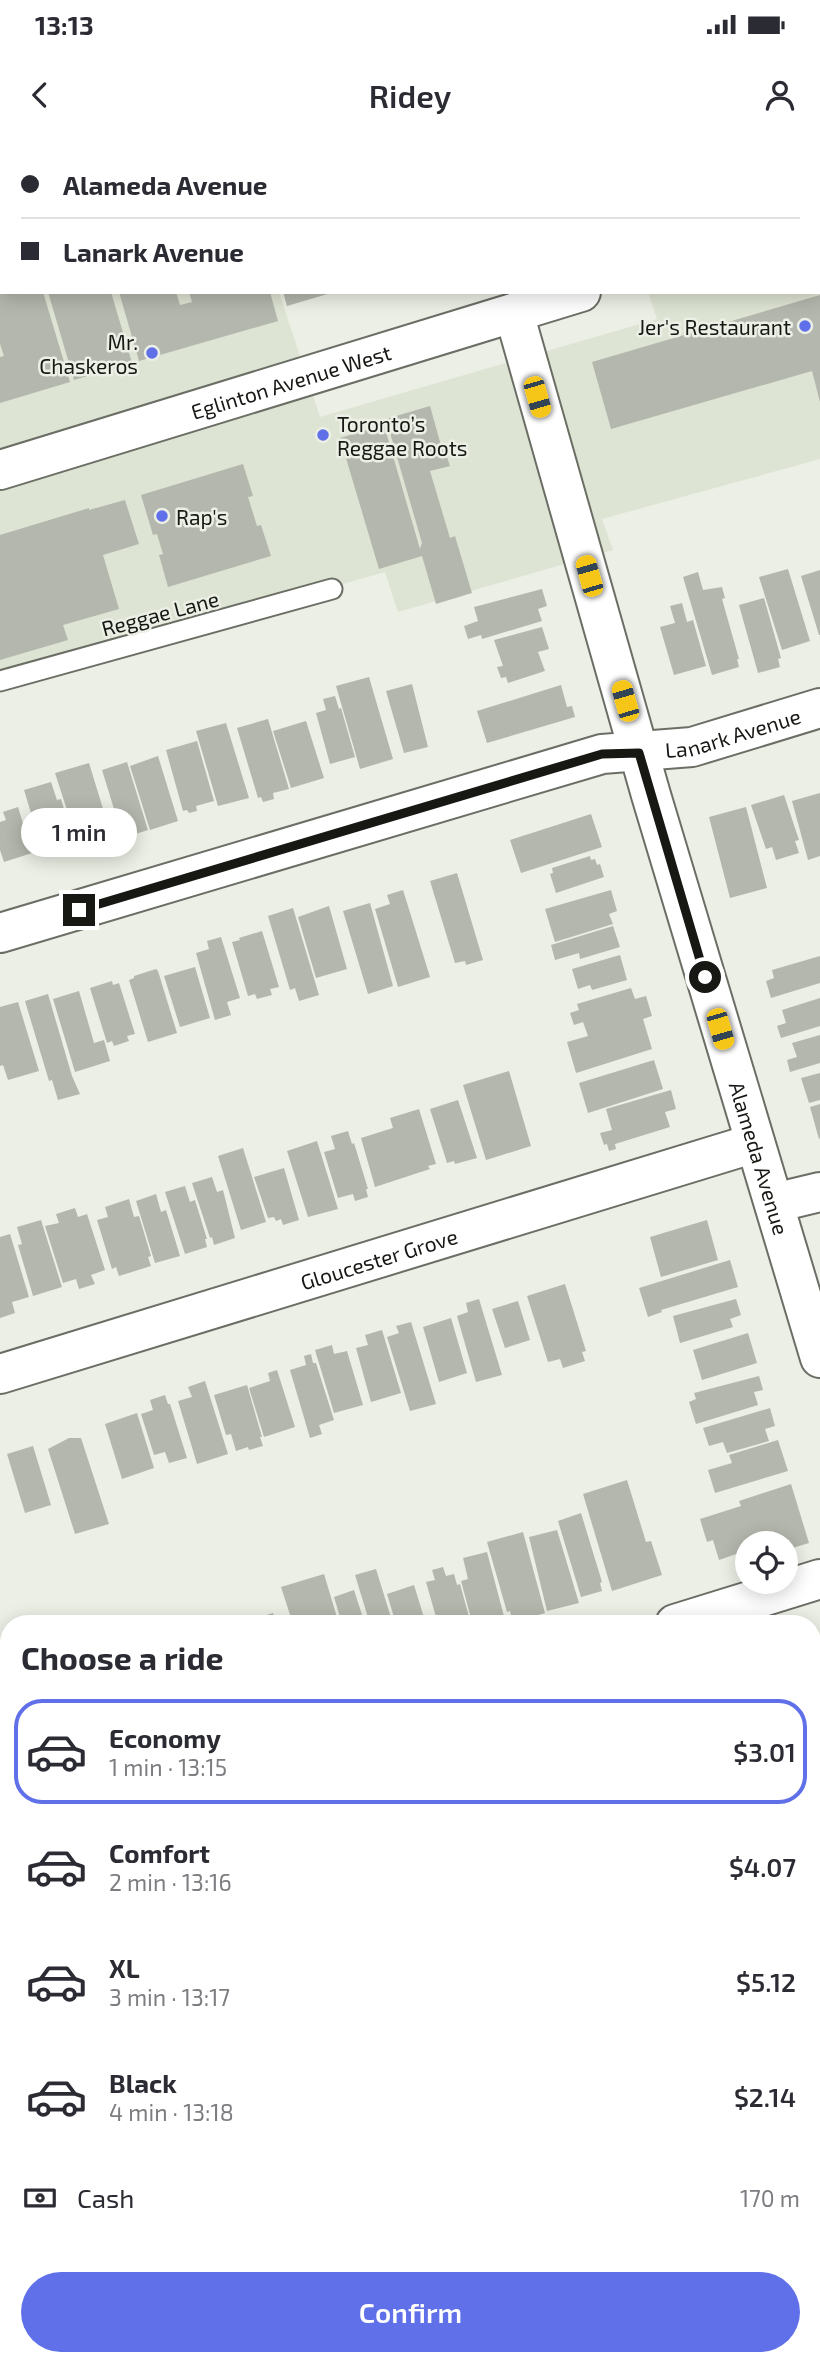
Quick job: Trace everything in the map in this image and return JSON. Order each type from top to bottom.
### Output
[{"type":"street","name":"Eglinton Avenue West","points":[[0,470],[575,294]]},
{"type":"street","name":"Alameda Avenue","points":[[514,313],[639,753],[820,1358]]},
{"type":"street","name":"Lanark Avenue","points":[[0,933],[602,754],[692,747],[820,708]]},
{"type":"street","name":"Gloucester Grove","points":[[0,1374],[755,1143]]},
{"type":"street","points":[[774,1203],[820,1192]]},
{"type":"street","points":[[705,1615],[820,1579]]},
{"type":"lane","name":"Reggae Lane","points":[[0,681],[332,589]]},
{"type":"shaded area","points":[[0,294],[280,294],[320,417],[657,319],[649,294],[820,294],[820,459],[602,519],[613,550],[398,612],[385,572],[0,681]]},
{"type":"building","points":[[0,294],[44,294],[70,382],[0,403],[0,357],[4,356],[0,344]]},
{"type":"building","points":[[49,294],[112,294],[132,363],[74,380]]},
{"type":"building","points":[[120,294],[177,294],[180,305],[192,302],[190,294],[271,294],[278,321],[139,361]]},
{"type":"building","points":[[284,294],[328,294],[287,306]]},
{"type":"building","points":[[820,295],[820,402],[812,371],[611,429],[592,362]]},
{"type":"building","points":[[430,406],[442,449],[444,448],[450,466],[430,471],[450,538],[455,536],[472,593],[436,604],[422,556],[379,569],[340,438],[384,425],[420,549],[422,543],[386,419]]},
{"type":"building","points":[[243,464],[253,496],[248,497],[257,526],[261,525],[271,556],[168,587],[159,555],[163,554],[157,534],[153,535],[141,495]]},
{"type":"building","points":[[125,500],[139,544],[103,555],[119,609],[63,625],[68,640],[0,660],[0,535]]},
{"type":"building","points":[[788,569],[810,641],[782,650],[759,577]]},
{"type":"building","points":[[820,570],[820,635],[819,635],[801,576]]},
{"type":"building","points":[[698,572],[703,590],[722,587],[725,598],[722,599],[739,659],[739,667],[712,675],[683,577]]},
{"type":"building","points":[[542,589],[547,606],[538,609],[542,621],[482,639],[481,635],[468,639],[464,626],[478,621],[474,607]]},
{"type":"building","points":[[764,598],[781,658],[778,659],[780,667],[758,673],[739,605]]},
{"type":"building","points":[[682,603],[687,622],[693,620],[706,666],[674,675],[660,627],[675,623],[670,606]]},
{"type":"building","points":[[542,627],[549,649],[538,652],[545,671],[508,683],[506,677],[501,678],[497,667],[503,666],[494,640]]},
{"type":"building","points":[[369,677],[393,759],[360,769],[336,686]]},
{"type":"building","points":[[412,684],[428,747],[404,753],[386,691]]},
{"type":"building","points":[[561,685],[567,707],[572,706],[575,717],[487,743],[477,711]]},
{"type":"building","points":[[335,696],[355,757],[330,764],[316,713],[326,710],[323,699]]},
{"type":"building","points":[[268,719],[289,789],[273,793],[274,799],[263,802],[261,797],[258,798],[237,728]]},
{"type":"building","points":[[306,721],[324,778],[291,788],[273,731]]},
{"type":"building","points":[[226,723],[249,798],[218,806],[196,731]]},
{"type":"building","points":[[197,741],[214,801],[196,806],[197,811],[189,813],[187,810],[183,811],[166,750]]},
{"type":"building","points":[[158,756],[178,821],[150,830],[130,766]]},
{"type":"building","points":[[127,762],[148,830],[123,838],[102,770]]},
{"type":"building","points":[[89,763],[108,825],[104,826],[108,839],[79,847],[55,773]]},
{"type":"building","points":[[51,782],[57,800],[61,799],[74,842],[67,845],[68,850],[52,855],[50,849],[43,852],[24,790]]},
{"type":"building","points":[[820,793],[820,856],[808,860],[792,801]]},
{"type":"building","points":[[784,795],[799,840],[795,841],[799,853],[776,860],[772,847],[766,849],[751,805]]},
{"type":"building","points":[[18,807],[32,853],[4,862],[0,850],[0,822],[6,820],[3,812]]},
{"type":"building","points":[[746,807],[767,888],[730,898],[709,817]]},
{"type":"building","points":[[591,814],[602,847],[521,873],[510,840]]},
{"type":"building","points":[[590,856],[591,860],[595,859],[597,865],[600,864],[604,877],[556,893],[550,874],[553,873],[552,868]]},
{"type":"building","points":[[457,873],[483,960],[466,965],[465,961],[455,963],[430,881]]},
{"type":"building","points":[[403,890],[430,977],[398,987],[375,909],[390,904],[387,895]]},
{"type":"building","points":[[611,890],[617,911],[609,914],[613,924],[555,942],[545,909]]},
{"type":"building","points":[[370,903],[393,986],[368,994],[343,911]]},
{"type":"building","points":[[329,906],[347,969],[316,978],[298,917]]},
{"type":"building","points":[[293,908],[319,995],[299,1001],[295,988],[290,990],[268,916]]},
{"type":"building","points":[[613,926],[620,947],[580,959],[579,953],[555,960],[551,945]]},
{"type":"building","points":[[262,931],[279,987],[270,989],[272,995],[257,999],[255,994],[248,996],[232,942]]},
{"type":"building","points":[[221,937],[240,998],[227,1002],[231,1015],[215,1020],[196,953],[209,949],[207,941]]},
{"type":"building","points":[[620,955],[627,980],[592,990],[590,985],[578,989],[572,969]]},
{"type":"building","points":[[820,956],[820,983],[771,998],[766,981],[774,978],[772,970]]},
{"type":"building","points":[[195,967],[210,1018],[180,1027],[164,976]]},
{"type":"building","points":[[156,969],[177,1033],[148,1042],[129,980]]},
{"type":"building","points":[[112,981],[113,985],[119,983],[135,1034],[127,1036],[129,1041],[114,1046],[112,1041],[107,1043],[90,988]]},
{"type":"building","points":[[631,988],[635,999],[646,996],[652,1016],[643,1019],[652,1049],[576,1073],[567,1042],[588,1036],[583,1022],[574,1025],[570,1013],[579,1010],[577,1004]]},
{"type":"building","points":[[79,991],[94,1043],[104,1040],[110,1061],[75,1072],[53,999]]},
{"type":"building","points":[[48,994],[72,1076],[80,1094],[58,1100],[52,1080],[49,1081],[25,1001]]},
{"type":"building","points":[[820,998],[820,1026],[781,1038],[777,1026],[786,1023],[782,1010]]},
{"type":"building","points":[[18,1002],[39,1071],[8,1080],[3,1065],[0,1066],[0,1007]]},
{"type":"building","points":[[820,1035],[820,1063],[790,1072],[787,1060],[797,1057],[792,1043]]},
{"type":"building","points":[[654,1060],[663,1089],[588,1113],[579,1083]]},
{"type":"building","points":[[509,1071],[531,1146],[486,1160],[463,1085]]},
{"type":"building","points":[[820,1073],[820,1100],[809,1103],[801,1078]]},
{"type":"building","points":[[671,1090],[676,1109],[665,1112],[670,1127],[615,1144],[616,1149],[609,1151],[600,1133],[612,1130],[606,1109]]},
{"type":"building","points":[[458,1100],[477,1158],[455,1164],[454,1161],[447,1163],[430,1109]]},
{"type":"building","points":[[820,1104],[820,1138],[819,1139],[810,1107]]},
{"type":"building","points":[[419,1109],[436,1164],[428,1166],[430,1169],[375,1187],[361,1138],[393,1128],[390,1118]]},
{"type":"building","points":[[348,1131],[368,1189],[368,1197],[355,1201],[353,1194],[338,1198],[324,1152],[335,1149],[331,1136]]},
{"type":"building","points":[[317,1141],[338,1209],[308,1217],[287,1151]]},
{"type":"building","points":[[243,1148],[266,1222],[241,1230],[218,1156]]},
{"type":"building","points":[[284,1168],[299,1220],[283,1225],[281,1219],[276,1221],[274,1217],[268,1218],[254,1177]]},
{"type":"building","points":[[212,1177],[217,1192],[223,1190],[235,1238],[214,1245],[192,1183]]},
{"type":"building","points":[[185,1186],[190,1202],[195,1200],[207,1247],[185,1254],[165,1192]]},
{"type":"building","points":[[156,1194],[161,1212],[166,1210],[180,1256],[155,1263],[136,1201]]},
{"type":"building","points":[[129,1199],[134,1217],[139,1216],[151,1256],[148,1257],[151,1266],[119,1276],[116,1267],[112,1269],[97,1220],[108,1217],[105,1207]]},
{"type":"building","points":[[75,1208],[78,1217],[87,1214],[105,1270],[91,1275],[95,1284],[79,1289],[76,1279],[63,1283],[45,1226],[59,1223],[56,1214]]},
{"type":"building","points":[[41,1220],[62,1287],[33,1296],[18,1245],[22,1244],[17,1227]]},
{"type":"building","points":[[707,1220],[718,1260],[661,1277],[650,1237]]},
{"type":"building","points":[[10,1234],[29,1297],[12,1302],[15,1313],[0,1318],[0,1237]]},
{"type":"building","points":[[730,1260],[738,1287],[661,1310],[662,1312],[648,1317],[639,1288]]},
{"type":"building","points":[[565,1284],[586,1351],[582,1352],[585,1361],[563,1368],[560,1359],[548,1362],[527,1296]]},
{"type":"building","points":[[479,1299],[502,1375],[476,1382],[457,1316],[468,1312],[466,1303]]},
{"type":"building","points":[[736,1299],[741,1315],[730,1319],[733,1327],[680,1343],[673,1316]]},
{"type":"building","points":[[518,1301],[530,1340],[505,1348],[492,1309]]},
{"type":"building","points":[[451,1318],[467,1373],[439,1382],[423,1327]]},
{"type":"building","points":[[411,1322],[436,1404],[410,1411],[387,1337],[399,1333],[396,1326]]},
{"type":"building","points":[[382,1330],[401,1393],[371,1402],[356,1348],[368,1345],[365,1335]]},
{"type":"building","points":[[748,1333],[757,1363],[702,1380],[693,1350]]},
{"type":"building","points":[[332,1345],[334,1354],[347,1351],[363,1405],[334,1413],[315,1350]]},
{"type":"building","points":[[311,1354],[334,1420],[319,1425],[322,1434],[310,1438],[290,1370],[306,1365],[304,1356]]},
{"type":"building","points":[[277,1370],[295,1427],[264,1437],[249,1388],[270,1381],[268,1373]]},
{"type":"building","points":[[759,1376],[763,1390],[754,1392],[758,1405],[696,1424],[689,1402],[696,1399],[694,1393]]},
{"type":"building","points":[[205,1381],[228,1454],[197,1464],[178,1401],[192,1397],[188,1387]]},
{"type":"building","points":[[247,1385],[263,1446],[236,1451],[231,1434],[226,1435],[214,1395]]},
{"type":"building","points":[[165,1395],[187,1458],[169,1463],[165,1452],[154,1455],[141,1414],[153,1410],[150,1400]]},
{"type":"building","points":[[770,1408],[775,1426],[765,1429],[769,1441],[727,1453],[723,1442],[709,1446],[703,1428]]},
{"type":"building","points":[[137,1413],[154,1468],[122,1479],[105,1424]]},
{"type":"building","points":[[69,1438],[81,1438],[109,1524],[75,1534],[48,1449]]},
{"type":"building","points":[[778,1440],[788,1471],[715,1493],[708,1470],[732,1463],[729,1455]]},
{"type":"building","points":[[33,1446],[51,1505],[25,1513],[7,1454]]},
{"type":"building","points":[[627,1480],[646,1542],[651,1541],[662,1575],[612,1591],[583,1494]]},
{"type":"building","points":[[791,1484],[809,1543],[798,1546],[798,1531],[735,1531],[735,1554],[719,1560],[713,1540],[707,1542],[700,1519],[741,1506],[739,1501]]},
{"type":"building","points":[[581,1513],[602,1582],[602,1591],[581,1597],[558,1521]]},
{"type":"building","points":[[557,1530],[579,1603],[547,1611],[529,1537]]},
{"type":"building","points":[[523,1532],[545,1613],[511,1615],[510,1611],[507,1612],[487,1542]]},
{"type":"building","points":[[487,1552],[504,1615],[470,1615],[461,1581],[468,1579],[463,1558]]},
{"type":"building","points":[[443,1567],[446,1576],[454,1574],[457,1585],[460,1584],[469,1615],[435,1615],[426,1582],[435,1580],[432,1570]]},
{"type":"building","points":[[376,1569],[390,1615],[367,1615],[355,1575]]},
{"type":"building","points":[[324,1574],[336,1615],[290,1615],[281,1587]]},
{"type":"building","points":[[414,1585],[423,1615],[393,1615],[387,1594]]},
{"type":"building","points":[[354,1590],[362,1615],[339,1615],[334,1597]]},
{"type":"place","name":"Jer's Restaurant","points":[[805,326]]},
{"type":"place","name":"Mr. Chaskeros","points":[[152,353]]},
{"type":"place","name":"Toronto’s Reggae Roots","points":[[323,435]]},
{"type":"place","name":"Rap's","points":[[162,516]]},
{"type":"route","points":[[79,910],[602,754],[639,753],[705,977]]}]
